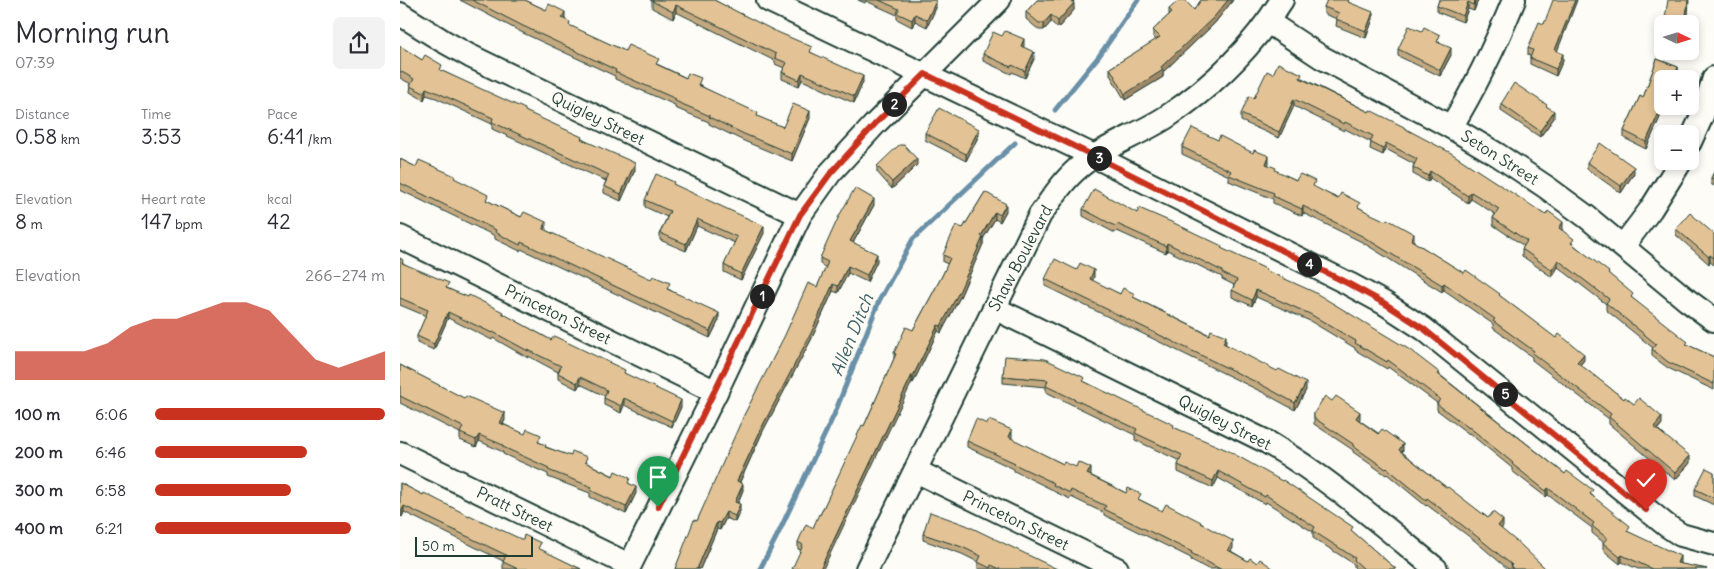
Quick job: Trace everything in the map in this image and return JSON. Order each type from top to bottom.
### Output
[{"type":"street","points":[[768,0],[1094,156],[1384,303],[1424,329],[1666,525],[1681,535],[1714,544]]},
{"type":"street","points":[[628,567],[716,392],[800,215],[830,174],[876,123],[999,0]]},
{"type":"street","name":"Shaw Boulevard","points":[[867,569],[1040,215],[1064,182],[1094,156],[1146,130],[1189,101],[1234,60],[1268,22],[1282,0]]},
{"type":"street","points":[[1451,127],[1466,102],[1493,48],[1514,0]]},
{"type":"street","name":"Quigley Street","points":[[400,14],[470,56],[800,215]]},
{"type":"street","name":"Seton Street","points":[[1268,22],[1321,56],[1451,127],[1546,187],[1623,246],[1687,300],[1714,320]]},
{"type":"street","points":[[1698,125],[1714,78]]},
{"type":"street","points":[[1623,246],[1676,170]]},
{"type":"street","name":"Princeton Street","points":[[400,237],[716,392]]},
{"type":"street","name":"Quigley Street","points":[[994,308],[1258,438],[1292,457],[1343,493],[1436,569]]},
{"type":"street","name":"Pratt Street","points":[[400,453],[628,567]]},
{"type":"street","name":"Princeton Street","points":[[916,471],[1117,569]]},
{"type":"building","points":[[472,0],[525,0],[546,10],[549,4],[565,12],[562,18],[570,22],[569,25],[625,51],[628,45],[659,59],[656,64],[686,78],[688,73],[701,78],[698,85],[758,113],[757,116],[783,127],[793,104],[810,111],[792,154],[744,134],[710,116],[675,101],[676,99],[615,72],[616,70]]},
{"type":"building","points":[[653,0],[714,0],[773,30],[812,47],[810,52],[863,76],[854,96],[802,73],[799,80],[782,72],[787,63],[775,58],[776,54],[676,5],[673,12]]},
{"type":"building","points":[[879,0],[936,1],[927,20],[915,14],[912,20],[897,13],[899,9]]},
{"type":"building","points":[[1037,0],[1070,0],[1074,3],[1058,21],[1051,15],[1044,23],[1039,23],[1026,12]]},
{"type":"building","points":[[1179,0],[1185,0],[1194,10],[1201,0],[1228,0],[1214,17],[1161,67],[1163,70],[1125,94],[1110,68],[1160,37],[1153,30],[1172,12],[1169,9]]},
{"type":"building","points":[[1327,0],[1349,0],[1348,2],[1373,12],[1366,31],[1336,19],[1339,13],[1324,7]]},
{"type":"building","points":[[1439,0],[1475,0],[1474,5],[1468,2],[1463,16],[1437,6]]},
{"type":"building","points":[[1553,0],[1575,0],[1555,50],[1563,54],[1556,69],[1530,58],[1533,50],[1528,48],[1539,22],[1544,24]]},
{"type":"building","points":[[1668,0],[1688,0],[1686,15],[1666,15]]},
{"type":"building","points":[[1409,26],[1422,31],[1424,27],[1440,35],[1437,42],[1451,48],[1440,70],[1398,49]]},
{"type":"building","points":[[1005,31],[1024,39],[1021,46],[1034,52],[1025,71],[1012,65],[1011,67],[983,54],[993,32],[1002,36]]},
{"type":"building","points":[[400,46],[422,60],[425,55],[442,65],[440,70],[525,109],[525,111],[582,137],[581,139],[635,163],[621,194],[604,186],[609,175],[492,122],[493,118],[436,92],[426,88],[424,93],[410,86],[414,79],[400,71]]},
{"type":"building","points":[[1657,60],[1678,67],[1677,70],[1654,70],[1654,115],[1658,115],[1646,142],[1624,131],[1640,96],[1643,98]]},
{"type":"building","points":[[1278,63],[1302,74],[1300,78],[1369,112],[1370,110],[1451,153],[1546,215],[1548,211],[1563,222],[1559,228],[1574,239],[1571,243],[1609,272],[1633,294],[1631,297],[1688,342],[1686,344],[1714,357],[1714,384],[1668,362],[1652,349],[1656,344],[1606,303],[1609,299],[1558,260],[1552,270],[1522,249],[1527,241],[1493,218],[1499,209],[1471,192],[1468,196],[1430,171],[1428,176],[1413,167],[1417,159],[1386,143],[1383,149],[1370,142],[1373,136],[1294,99],[1279,132],[1241,114],[1249,96],[1254,98],[1267,71],[1273,74]]},
{"type":"building","points":[[1514,83],[1554,111],[1540,131],[1501,104]]},
{"type":"building","points":[[939,108],[979,129],[966,154],[925,133]]},
{"type":"building","points":[[1192,128],[1218,140],[1220,136],[1253,153],[1254,150],[1269,156],[1266,164],[1276,168],[1275,170],[1296,180],[1300,174],[1315,181],[1313,186],[1338,199],[1341,193],[1360,203],[1358,207],[1386,221],[1387,219],[1414,234],[1411,240],[1464,273],[1466,270],[1556,338],[1559,334],[1584,354],[1577,362],[1624,399],[1625,397],[1634,404],[1639,398],[1662,417],[1654,427],[1690,456],[1675,473],[1609,417],[1611,414],[1532,353],[1534,351],[1493,321],[1495,319],[1444,283],[1442,285],[1362,236],[1303,206],[1302,209],[1273,196],[1274,193],[1229,175],[1231,171],[1182,147]]},
{"type":"building","points":[[1600,143],[1634,167],[1621,186],[1587,162]]},
{"type":"building","points":[[899,145],[904,145],[917,159],[892,182],[877,166]]},
{"type":"building","points":[[400,159],[416,167],[419,160],[455,176],[454,178],[488,195],[486,200],[521,217],[524,212],[546,222],[543,229],[651,279],[653,276],[670,283],[667,289],[719,313],[710,331],[521,242],[520,245],[495,232],[496,230],[400,183]]},
{"type":"building","points":[[656,174],[674,182],[673,184],[764,226],[741,274],[724,265],[737,237],[697,219],[686,244],[660,233],[670,211],[645,200]]},
{"type":"building","points":[[855,188],[874,199],[850,241],[877,254],[867,275],[848,266],[838,286],[833,284],[811,333],[763,425],[737,481],[743,484],[735,502],[740,504],[735,516],[726,512],[720,523],[717,522],[697,569],[675,569],[694,520],[697,521],[744,415],[785,335],[808,283],[817,287],[828,262],[820,258],[839,216]]},
{"type":"building","points":[[1094,189],[1137,213],[1139,208],[1176,224],[1222,246],[1221,248],[1265,270],[1314,292],[1410,350],[1565,474],[1567,471],[1593,490],[1590,494],[1630,526],[1627,531],[1680,556],[1677,563],[1707,569],[1652,569],[1622,555],[1620,557],[1603,543],[1607,538],[1592,526],[1594,523],[1548,488],[1546,491],[1469,427],[1437,404],[1440,399],[1388,360],[1387,362],[1310,314],[1256,290],[1252,300],[1232,290],[1237,280],[1167,243],[1166,246],[1117,224],[1115,226],[1083,209]]},
{"type":"building","points":[[985,192],[1006,204],[1000,215],[995,212],[981,236],[983,237],[960,290],[941,326],[938,325],[912,375],[820,569],[792,569],[803,545],[798,542],[806,524],[813,528],[820,515],[862,425],[864,426],[906,327],[913,330],[942,276],[950,258],[943,255],[956,225],[963,228]]},
{"type":"building","points":[[1690,213],[1714,234],[1714,258],[1710,255],[1709,257],[1676,229]]},
{"type":"building","points":[[400,258],[403,260],[402,263],[449,283],[446,288],[468,297],[469,295],[551,340],[554,336],[625,370],[624,373],[681,400],[672,421],[624,398],[621,406],[604,398],[607,390],[580,377],[577,383],[558,373],[561,366],[448,312],[434,344],[417,336],[428,310],[400,298]]},
{"type":"building","points":[[1055,259],[1077,270],[1080,263],[1094,270],[1090,279],[1120,294],[1123,288],[1135,294],[1133,297],[1209,335],[1211,330],[1226,336],[1223,343],[1277,371],[1279,369],[1306,383],[1295,403],[1045,279]]},
{"type":"building","points":[[1005,356],[1045,359],[1085,378],[1083,381],[1174,425],[1173,427],[1227,450],[1283,480],[1353,527],[1351,530],[1396,569],[1364,569],[1354,560],[1355,558],[1313,531],[1315,527],[1266,495],[1265,497],[1218,471],[1213,481],[1178,465],[1182,455],[1135,433],[1137,429],[1046,386],[1048,380],[1003,376]]},
{"type":"building","points":[[400,365],[464,398],[466,396],[505,413],[500,423],[525,434],[527,429],[541,435],[538,442],[546,445],[545,447],[571,456],[572,451],[587,457],[585,462],[613,476],[615,471],[630,478],[628,483],[636,487],[626,507],[590,490],[592,487],[548,470],[549,468],[503,447],[503,445],[479,435],[476,440],[460,433],[463,427],[400,396]]},
{"type":"building","points":[[1325,396],[1332,401],[1336,396],[1360,412],[1356,418],[1378,434],[1382,429],[1403,444],[1399,450],[1488,518],[1493,512],[1503,520],[1498,526],[1546,569],[1513,569],[1512,565],[1427,498],[1426,500],[1387,468],[1314,418],[1314,413]]},
{"type":"building","points":[[976,419],[987,424],[989,420],[1012,430],[1009,437],[1063,464],[1064,462],[1076,467],[1078,462],[1091,468],[1087,474],[1126,493],[1128,488],[1141,494],[1138,499],[1162,511],[1166,504],[1233,541],[1228,550],[1248,561],[1250,558],[1257,563],[1260,559],[1274,569],[1220,569],[1192,552],[1104,509],[1106,506],[1071,490],[1070,493],[1053,485],[1054,483],[1015,463],[967,441]]},
{"type":"building","points":[[1706,468],[1714,472],[1714,498],[1695,489]]},
{"type":"building","points":[[400,483],[523,540],[524,535],[541,543],[538,548],[581,569],[518,569],[503,562],[506,555],[404,506],[402,510],[400,509]]},
{"type":"building","points":[[930,512],[966,525],[1057,569],[1000,569],[991,565],[990,568],[978,562],[981,556],[962,547],[923,534]]},
{"type":"waterway","name":"Allen Ditch","points":[[1055,110],[1099,56],[1138,0]]},
{"type":"waterway","name":"Allen Ditch","points":[[760,569],[834,415],[879,301],[913,239],[1015,143]]},
{"type":"route","points":[[658,507],[716,392],[800,215],[830,174],[876,123],[925,74],[1094,156],[1384,303],[1424,329],[1646,510]]}]
